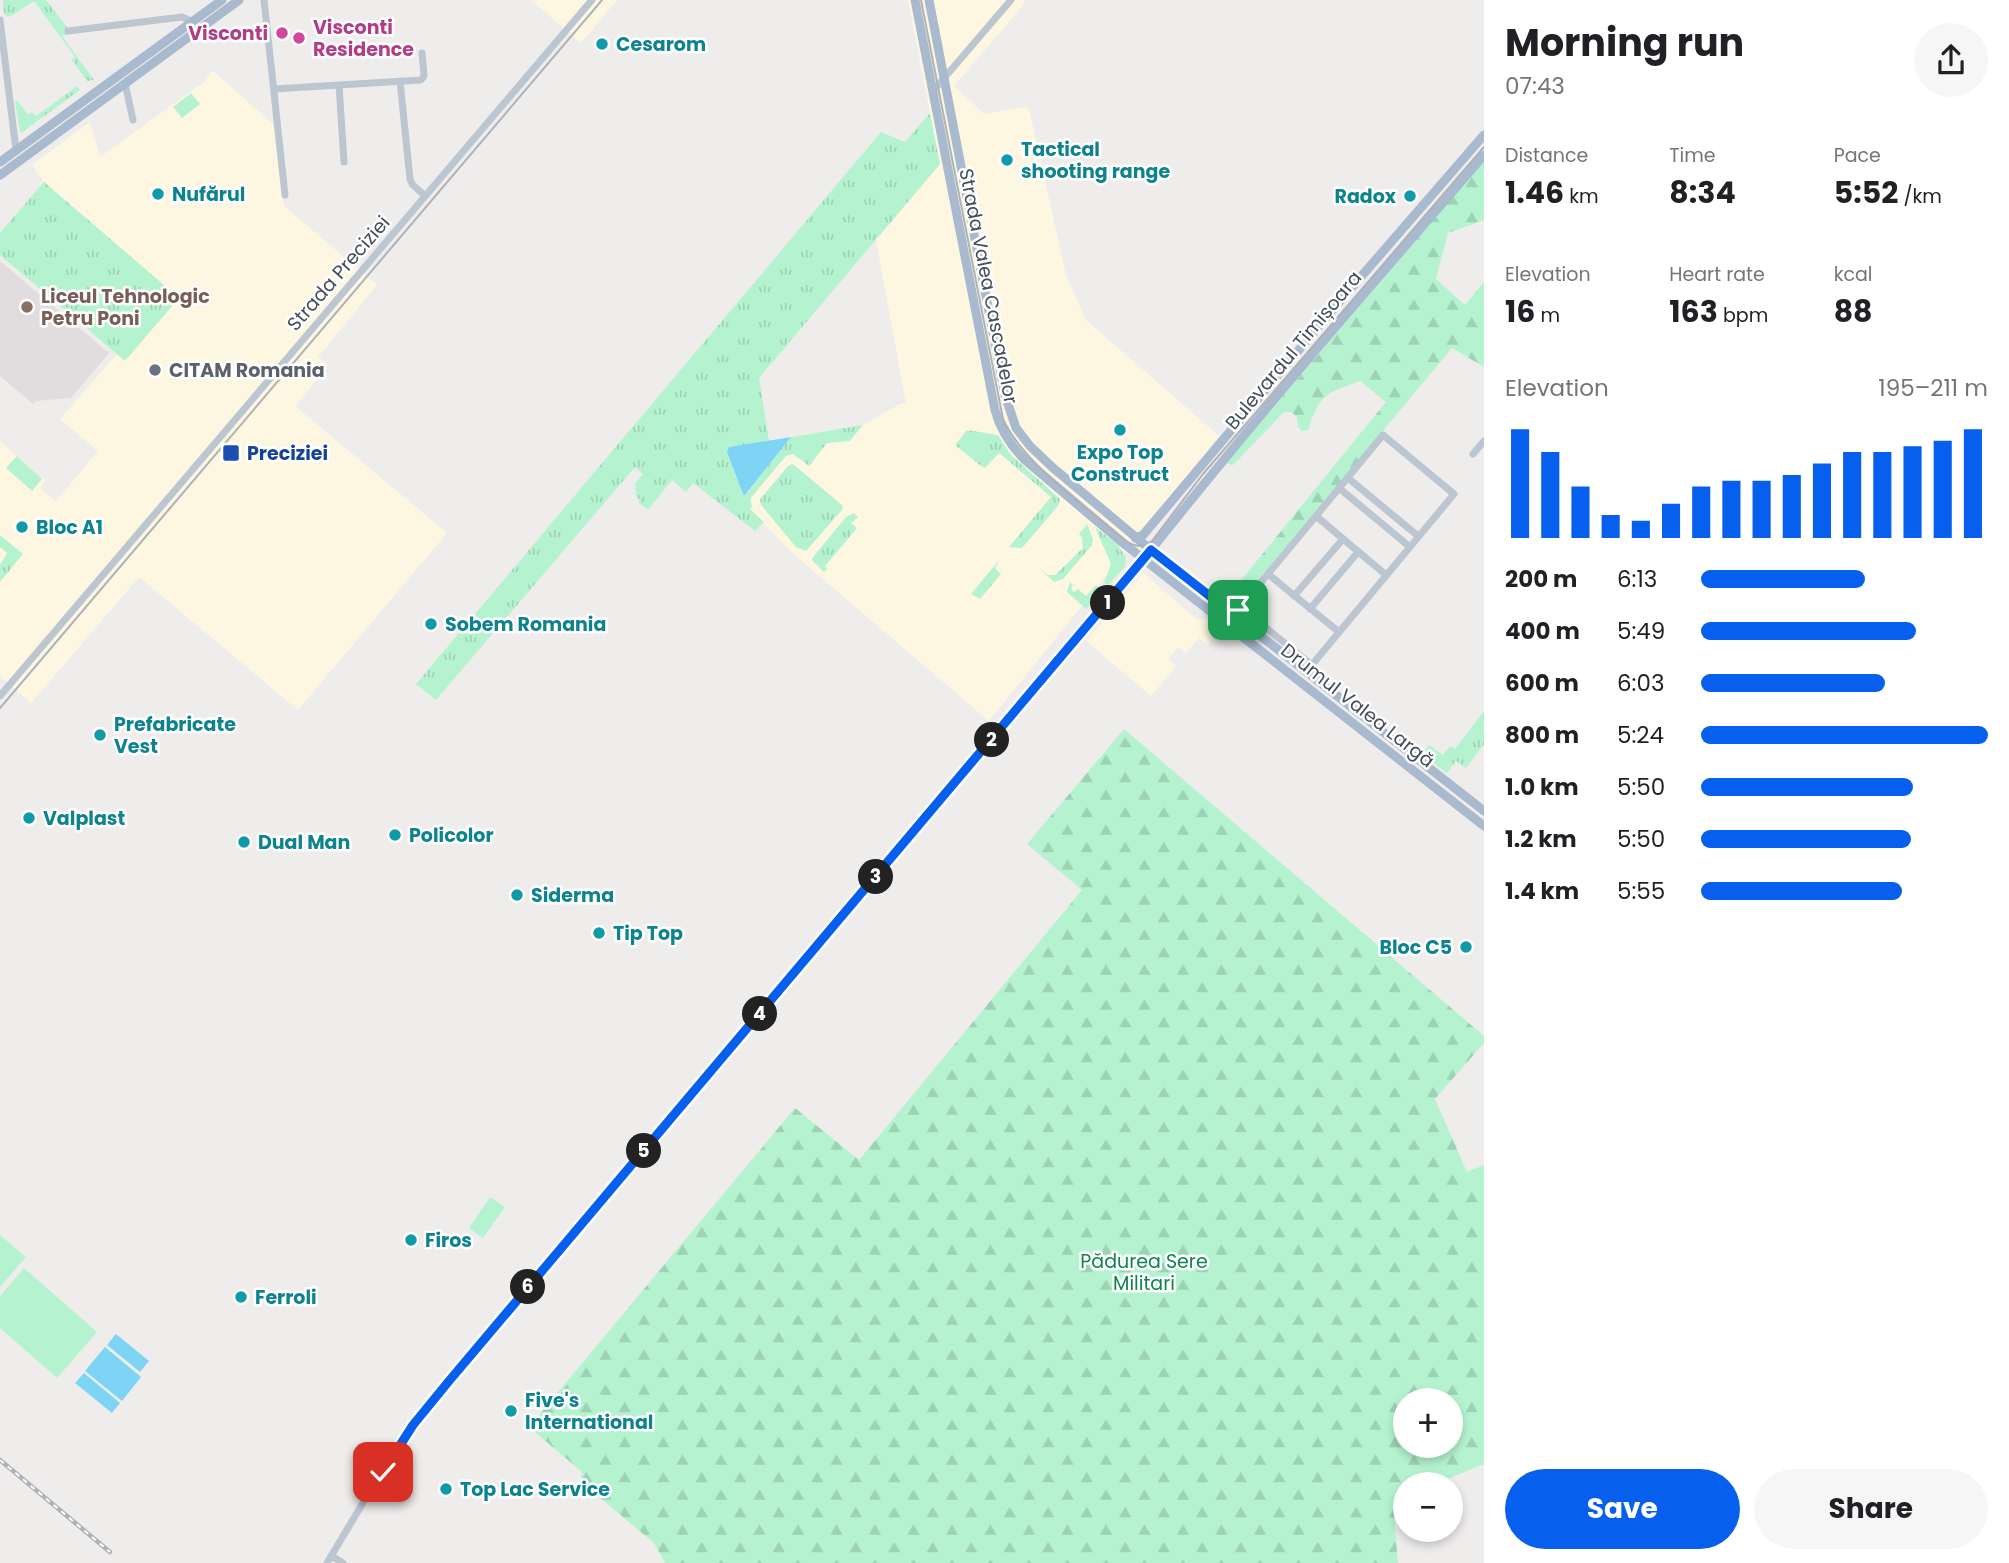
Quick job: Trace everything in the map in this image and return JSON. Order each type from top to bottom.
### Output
[{"type":"main road","points":[[0,162],[16,150],[42,138],[125,83],[196,26],[222,0]]},
{"type":"main road","points":[[0,175],[42,138],[196,26],[239,0]]},
{"type":"main road","name":"Strada Valea Cascadelor","points":[[915,0],[997,418],[1006,436],[1025,460],[1140,556]]},
{"type":"main road","name":"Strada Valea Cascadelor","points":[[929,0],[990,320],[1008,408],[1016,428],[1034,450],[1151,550]]},
{"type":"main road","name":"Bulevardul Timișoara","points":[[1139,538],[1484,135]]},
{"type":"main road","name":"Bulevardul Timișoara","points":[[1140,556],[1151,550],[1272,400],[1484,155]]},
{"type":"main road","points":[[1434,194],[1443,202]]},
{"type":"main road","points":[[965,254],[977,251]]},
{"type":"main road","points":[[978,322],[990,320]]},
{"type":"main road","points":[[1025,460],[1034,450]]},
{"type":"main road","points":[[1139,538],[1140,556]]},
{"type":"main road","name":"Drumul Valea Largă","points":[[1151,550],[1237,611],[1484,811]]},
{"type":"main road","name":"Drumul Valea Largă","points":[[1140,556],[1484,826]]},
{"type":"main road","points":[[1431,784],[1438,775]]},
{"type":"main road","points":[[1440,792],[1448,783]]},
{"type":"street","points":[[264,0],[285,195]]},
{"type":"street","name":"Strada Preciziei","points":[[0,695],[592,0]]},
{"type":"street","points":[[933,91],[1011,0]]},
{"type":"street","points":[[68,31],[182,17],[196,26]]},
{"type":"street","points":[[0,20],[16,150]]},
{"type":"street","points":[[274,89],[422,79],[422,54]]},
{"type":"street","points":[[400,81],[410,179],[425,196]]},
{"type":"street","points":[[125,83],[133,120]]},
{"type":"street","points":[[338,85],[345,162]]},
{"type":"street","points":[[1237,611],[1383,435],[1454,494],[1309,668]]},
{"type":"street","points":[[1473,454],[1484,441]]},
{"type":"street","points":[[1348,478],[1418,536]]},
{"type":"street","points":[[1339,488],[1410,547]]},
{"type":"street","points":[[1316,516],[1386,575]]},
{"type":"street","points":[[1294,596],[1343,539]]},
{"type":"street","points":[[1310,609],[1358,552]]},
{"type":"street","points":[[342,1563],[329,1559],[391,1456],[429,1405],[1134,572],[1140,556]]},
{"type":"street","points":[[1268,574],[1339,632]]},
{"type":"shaded area","points":[[531,0],[617,0],[581,43]]},
{"type":"shaded area","points":[[908,0],[1024,0],[1025,3],[954,86],[984,114],[1023,107],[1029,109],[1066,275],[1086,320],[1219,436],[989,721],[790,551],[750,508],[727,452],[729,447],[863,425],[906,403],[876,240],[940,164]]},
{"type":"shaded area","points":[[213,71],[273,124],[284,206],[377,285],[318,357],[328,366],[295,406],[447,533],[298,710],[139,577],[31,703],[0,676],[0,441],[45,481],[40,488],[56,501],[98,451],[60,419],[117,354],[125,360],[179,298],[44,182],[32,165],[90,122],[100,157],[204,82]]},
{"type":"shaded area","name":"Liceul Tehnologic Petru Poni","points":[[0,261],[109,353],[71,398],[35,401],[33,404],[0,376]]},
{"type":"shaded area","points":[[1143,573],[1198,620],[1206,618],[1220,630],[1207,645],[1199,638],[1186,653],[1178,647],[1168,659],[1176,666],[1151,696],[1086,641]]},
{"type":"green space","points":[[3,0],[46,0],[67,27],[67,35],[62,36],[94,80],[87,81],[72,60],[75,57],[34,1],[9,17],[4,14]]},
{"type":"green space","points":[[77,86],[80,90],[20,132],[15,101],[18,101],[28,115],[32,112],[36,116]]},
{"type":"green space","points":[[191,93],[200,104],[182,118],[173,107]]},
{"type":"green space","points":[[930,113],[940,164],[759,378],[769,441],[729,447],[744,496],[791,437],[863,425],[850,441],[827,443],[809,466],[793,454],[786,456],[750,499],[750,509],[764,522],[755,531],[693,483],[686,492],[672,480],[648,510],[639,503],[640,500],[636,496],[635,484],[643,474],[635,467],[436,700],[416,684],[881,132],[905,142]]},
{"type":"green space","points":[[1484,160],[1484,220],[1448,233],[1436,279],[1465,305],[1484,282],[1484,367],[1452,348],[1235,608],[1225,600],[1386,402],[1360,381],[1348,385],[1332,392],[1321,402],[1308,430],[1302,431],[1298,427],[1297,417],[1291,412],[1284,412],[1233,465],[1226,463]]},
{"type":"green space","points":[[44,182],[179,298],[125,361],[0,255],[0,233]]},
{"type":"green space","points":[[967,430],[998,435],[1011,455],[1060,499],[1058,506],[1022,548],[1009,547],[1051,497],[999,453],[985,468],[981,466],[955,445]]},
{"type":"green space","points":[[17,456],[42,479],[32,491],[6,468]]},
{"type":"green space","points":[[793,464],[843,506],[806,551],[796,547],[761,505],[760,499],[788,466]]},
{"type":"green space","points":[[854,513],[858,517],[851,523],[857,528],[825,566],[827,569],[824,572],[812,560],[813,557],[846,517]]},
{"type":"green space","points":[[1087,524],[1093,539],[1092,545],[1063,579],[1054,582],[1037,566],[1048,575],[1055,575],[1083,548],[1079,534]]},
{"type":"green space","points":[[1095,527],[1117,544],[1126,557],[1125,567],[1108,585],[1104,583],[1111,564]]},
{"type":"green space","points":[[0,535],[23,554],[0,582],[0,565],[7,553],[0,547]]},
{"type":"green space","points":[[1000,559],[995,568],[1001,574],[980,599],[971,594]]},
{"type":"green space","points":[[1070,582],[1074,592],[1078,589],[1086,596],[1096,585],[1099,595],[1086,609],[1067,592]]},
{"type":"green space","points":[[1484,711],[1484,744],[1466,768],[1456,761],[1447,773],[1422,754],[1429,745],[1443,755],[1450,746],[1455,749]]},
{"type":"green space","name":"Pădurea Sere Militari","points":[[1124,729],[1484,1036],[1484,1043],[1435,1099],[1467,1172],[1484,1165],[1484,1464],[1463,1473],[1393,1472],[1393,1542],[1396,1542],[1398,1563],[665,1563],[654,1543],[580,1481],[582,1472],[529,1427],[795,1108],[859,1160],[1082,890],[1027,844]]},
{"type":"green space","points":[[490,1197],[505,1207],[483,1238],[469,1228]]},
{"type":"green space","points":[[0,1235],[26,1257],[0,1287]]},
{"type":"green space","points":[[24,1268],[97,1332],[57,1378],[0,1328],[0,1296]]},
{"type":"water","points":[[791,437],[744,496],[727,452],[729,447]]},
{"type":"water","points":[[116,1334],[149,1361],[140,1372],[107,1345]]},
{"type":"water","points":[[105,1347],[141,1377],[122,1401],[85,1371]]},
{"type":"water","points":[[84,1373],[120,1403],[112,1413],[75,1383]]},
{"type":"tram line","points":[[0,708],[602,0]]},
{"type":"tram line","points":[[921,0],[1003,419],[1012,435],[1040,468],[1125,540],[1135,545],[1142,546],[1152,541],[1203,474],[1484,147]]},
{"type":"railway","points":[[0,1460],[110,1552]]},
{"type":"place","name":"Visconti","points":[[282,33]]},
{"type":"place","name":"Visconti Residence","points":[[299,38]]},
{"type":"place","name":"Cesarom","points":[[602,44]]},
{"type":"place","name":"Tactical shooting range","points":[[1007,160]]},
{"type":"place","name":"Nufărul","points":[[158,194]]},
{"type":"place","name":"Radox","points":[[1410,196]]},
{"type":"place","name":"Liceul Tehnologic Petru Poni","points":[[27,307]]},
{"type":"place","name":"CITAM Romania","points":[[155,370]]},
{"type":"place","name":"Expo Top Construct","points":[[1120,430]]},
{"type":"place","name":"Preciziei","points":[[231,453]]},
{"type":"place","name":"Bloc A1","points":[[22,527]]},
{"type":"place","name":"Sobem Romania","points":[[431,624]]},
{"type":"place","name":"Prefabricate Vest","points":[[100,735]]},
{"type":"place","name":"Valplast","points":[[29,818]]},
{"type":"place","name":"Policolor","points":[[395,835]]},
{"type":"place","name":"Dual Man","points":[[244,842]]},
{"type":"place","name":"Siderma","points":[[517,895]]},
{"type":"place","name":"Tip Top","points":[[599,933]]},
{"type":"place","name":"Bloc C5","points":[[1466,947]]},
{"type":"place","name":"Firos","points":[[411,1240]]},
{"type":"place","name":"Ferroli","points":[[241,1297]]},
{"type":"place","name":"Five's International","points":[[511,1411]]},
{"type":"place","name":"Top Lac Service","points":[[446,1489]]},
{"type":"route","points":[[383,1472],[413,1425],[449,1381],[1151,550],[1234,615],[1238,610]]}]
